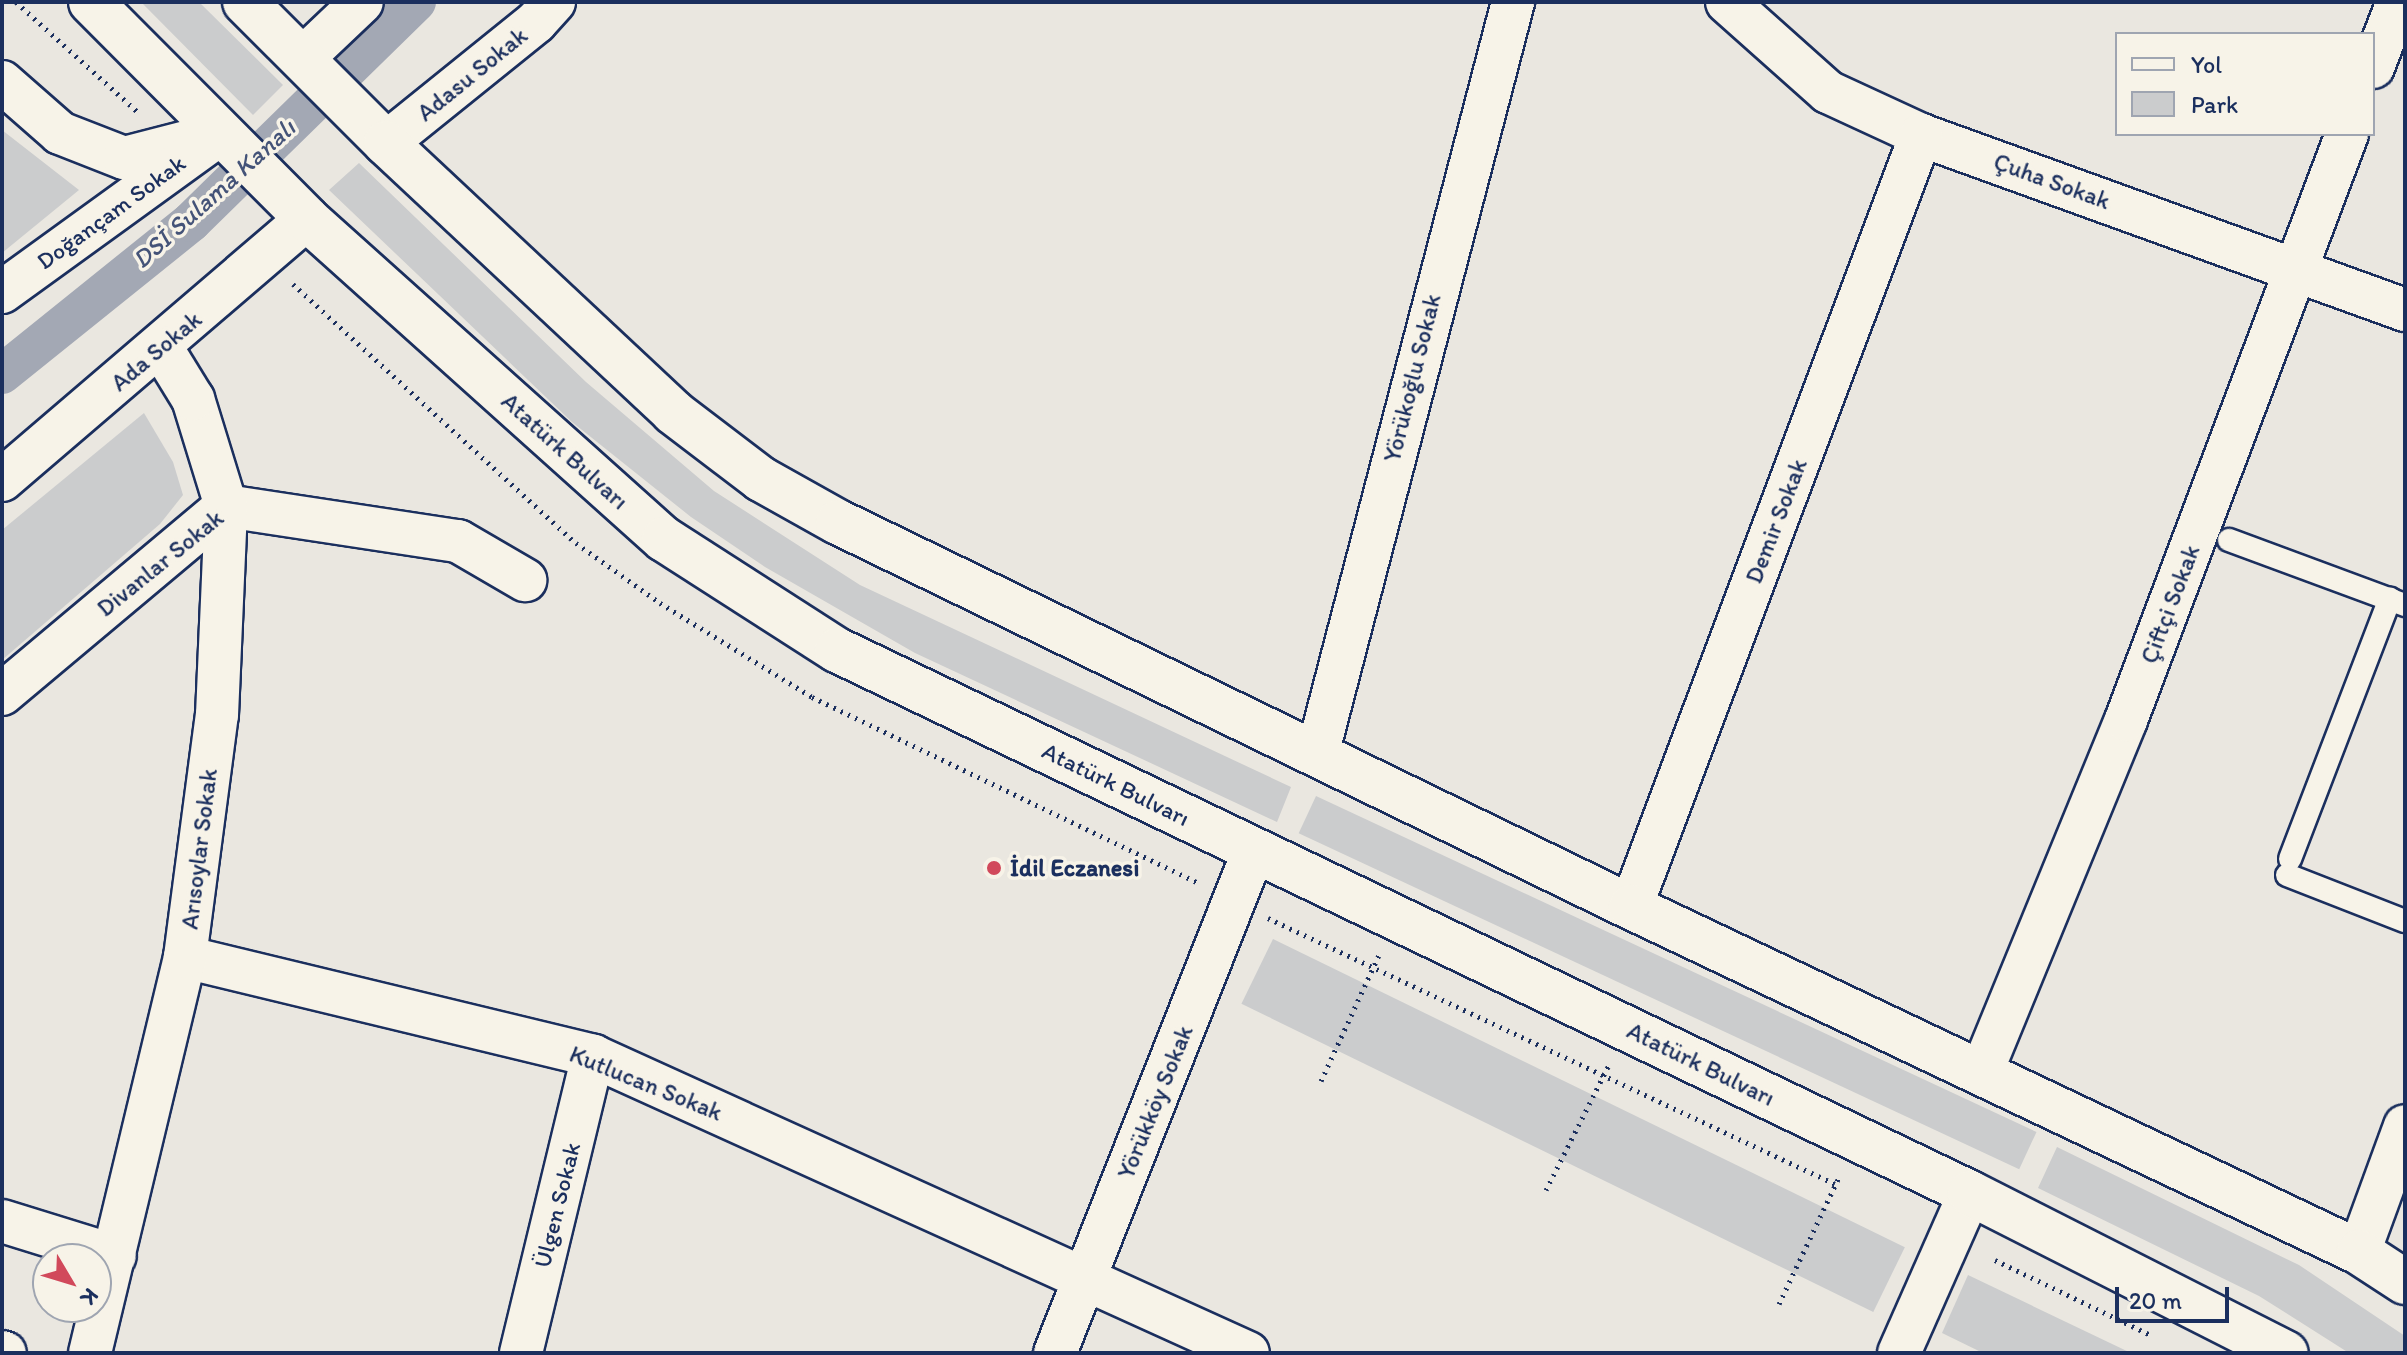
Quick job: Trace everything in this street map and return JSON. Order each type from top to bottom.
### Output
[{"type":"main road","name":"Atatürk Bulvarı","points":[[91,2],[305,218],[664,539],[837,650],[1970,1193],[2286,1353]]},
{"type":"main road","points":[[245,2],[383,140],[673,412],[761,479],[838,522],[1631,907],[2359,1252],[2405,1282]]},
{"type":"street","points":[[305,60],[362,2]]},
{"type":"street","name":"Adasu Sokak","points":[[383,140],[554,2]]},
{"type":"street","name":"Yörükoğlu Sokak","points":[[1317,755],[1513,2]]},
{"type":"street","name":"Çuha Sokak","points":[[1727,2],[1828,92],[1921,135],[2296,268],[2405,310]]},
{"type":"street","points":[[2375,62],[2398,2]]},
{"type":"street","points":[[2,82],[60,133],[124,158],[174,145],[228,138]]},
{"type":"street","name":"Demir Sokak","points":[[1631,907],[1921,135]]},
{"type":"street","name":"Çiftçi Sokak","points":[[1982,1071],[2126,720],[2346,136]]},
{"type":"street","name":"Doğançam Sokak","points":[[2,292],[228,138]]},
{"type":"street","name":"Ada Sokak","points":[[2,480],[161,347],[305,218]]},
{"type":"street","name":"Arısoylar Sokak","points":[[90,1353],[185,957],[217,715],[226,506],[193,399],[161,347]]},
{"type":"street","name":"Divanlar Sokak","points":[[2,694],[226,506],[458,541],[525,580]]},
{"type":"street","name":"Yörükköy Sokak","points":[[1055,1353],[1254,850]]},
{"type":"street","name":"Kutlucan Sokak","points":[[185,957],[593,1056],[1084,1275],[1248,1353]]},
{"type":"street","name":"Ülgen Sokak","points":[[521,1353],[593,1056]]},
{"type":"street","points":[[2359,1252],[2405,1126]]},
{"type":"street","points":[[1899,1353],[1970,1193]]},
{"type":"street","points":[[2,1221],[115,1256]]},
{"type":"lane","points":[[2229,540],[2397,602],[2288,867],[2405,921]]},
{"type":"path","points":[[16,2],[174,145]]},
{"type":"path","points":[[1321,1081],[1397,918]]},
{"type":"path","points":[[1546,1190],[1627,1029]]},
{"type":"path","points":[[1779,1304],[1857,1139]]},
{"type":"path","points":[[1995,1260],[2162,1340]]},
{"type":"green space","points":[[141,2],[199,2],[283,85],[253,115]]},
{"type":"green space","points":[[2,130],[79,190],[2,253]]},
{"type":"green space","points":[[359,163],[586,382],[714,491],[860,585],[1291,787],[1277,822],[915,653],[765,567],[691,517],[572,422],[329,190]]},
{"type":"green space","points":[[144,413],[173,462],[183,495],[160,524],[2,660],[2,530]]},
{"type":"green space","points":[[1316,796],[2037,1132],[2019,1169],[1299,833]]},
{"type":"green space","points":[[1273,939],[1905,1247],[1873,1312],[1241,1004]]},
{"type":"green space","points":[[2057,1147],[2299,1265],[2405,1336],[2405,1353],[2349,1353],[2259,1296],[2038,1188]]},
{"type":"green space","points":[[1968,1275],[2131,1353],[1983,1353],[1942,1333]]},
{"type":"waterway","name":"DSİ Sulama Kanalı","points":[[2,374],[191,222],[416,2]]},
{"type":"place","name":"İdil Eczanesi","points":[[994,868]]}]
